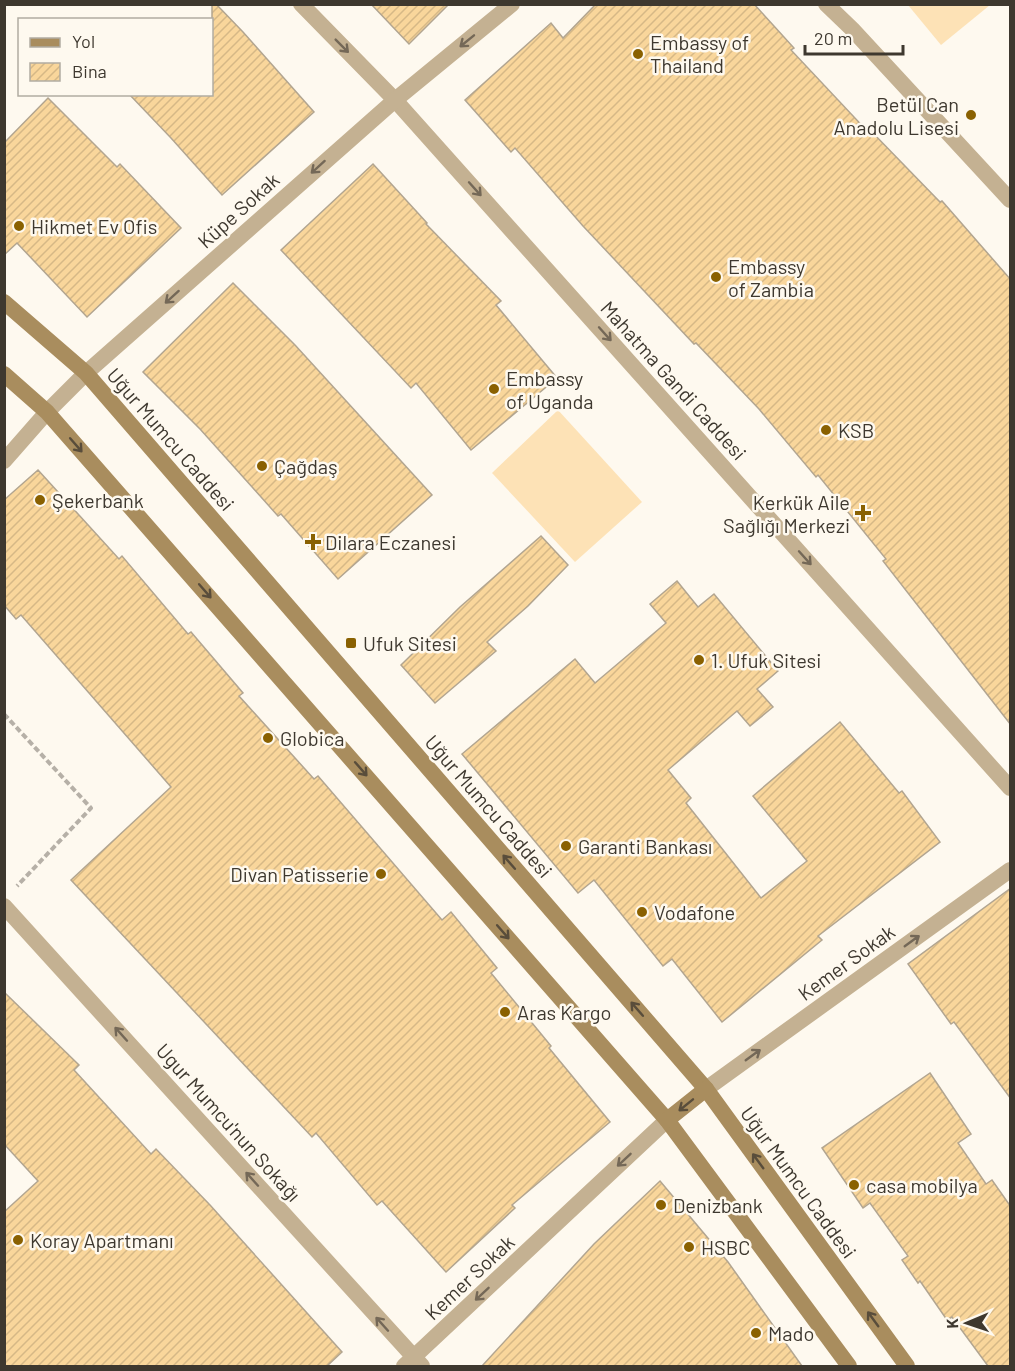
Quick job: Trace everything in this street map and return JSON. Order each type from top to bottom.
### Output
[{"type":"main road","name":"Uğur Mumcu Caddesi","points":[[4,302],[86,373],[706,1089],[907,1366]]},
{"type":"main road","points":[[4,374],[47,412],[667,1120],[849,1366]]},
{"type":"main road","points":[[667,1120],[706,1089]]},
{"type":"street","name":"Mahatma Gandi Caddesi","points":[[301,4],[395,99],[1011,788]]},
{"type":"street","name":"Küpe Sokak","points":[[4,461],[47,412],[86,373],[395,99],[512,4]]},
{"type":"street","points":[[826,4],[1011,200]]},
{"type":"street","name":"Kemer Sokak","points":[[706,1089],[1011,870]]},
{"type":"street","name":"Ugur Mumcu'nun Sokağı","points":[[8,899],[413,1364]]},
{"type":"street","name":"Kemer Sokak","points":[[413,1364],[667,1120]]},
{"type":"path","points":[[4,714],[91,808],[8,899]]},
{"type":"shaded area","points":[[908,5],[990,5],[941,45]]},
{"type":"shaded area","points":[[558,410],[642,502],[575,562],[492,473]]},
{"type":"building","points":[[212,4],[216,4],[314,112],[222,195],[131,96],[213,96]]},
{"type":"building","points":[[371,4],[449,4],[409,44]]},
{"type":"building","points":[[596,4],[754,4],[794,48],[791,50],[869,133],[871,131],[940,202],[942,201],[1011,280],[1011,725],[883,561],[886,559],[818,475],[816,477],[759,409],[583,226],[515,148],[511,152],[465,100],[551,23],[563,38]]},
{"type":"building","points":[[48,98],[117,167],[120,164],[181,228],[87,317],[17,243],[4,255],[4,143]]},
{"type":"building","points":[[373,164],[426,224],[501,301],[496,305],[557,378],[471,450],[416,383],[411,388],[281,250]]},
{"type":"building","points":[[233,283],[295,345],[432,495],[338,579],[281,514],[278,516],[200,429],[143,372]]},
{"type":"building","points":[[38,470],[119,559],[122,556],[188,634],[191,632],[243,693],[239,696],[314,779],[318,776],[442,920],[451,912],[497,968],[491,973],[610,1122],[512,1205],[515,1208],[446,1272],[382,1201],[377,1205],[316,1133],[312,1137],[71,880],[171,787],[21,615],[16,619],[4,605],[4,500]]},
{"type":"building","points":[[541,536],[568,565],[528,606],[487,642],[496,651],[435,703],[401,665],[460,607]]},
{"type":"building","points":[[677,581],[698,607],[714,594],[778,671],[757,689],[773,707],[750,726],[737,711],[668,770],[691,798],[686,803],[761,898],[807,861],[753,796],[840,722],[899,793],[902,791],[940,842],[818,936],[822,940],[722,1022],[672,959],[663,966],[594,880],[578,893],[462,754],[575,659],[595,683],[666,623],[650,604]]},
{"type":"building","points":[[1011,888],[1011,1099],[954,1022],[951,1024],[908,964]]},
{"type":"building","points":[[4,992],[79,1065],[74,1070],[151,1154],[156,1149],[210,1205],[342,1352],[327,1366],[4,1366],[4,1212],[38,1181],[4,1144]]},
{"type":"building","points":[[930,1073],[971,1134],[958,1143],[986,1184],[992,1180],[1011,1207],[1011,1366],[988,1366],[952,1317],[947,1320],[920,1281],[918,1283],[902,1260],[908,1256],[870,1203],[863,1208],[822,1148]]},
{"type":"building","points":[[660,1181],[728,1262],[802,1366],[482,1366],[594,1244]]},
{"type":"place","name":"Embassy of Thailand","points":[[638,54]]},
{"type":"place","name":"Betül Can Anadolu Lisesi","points":[[971,115]]},
{"type":"place","name":"Hikmet Ev Ofis","points":[[19,226]]},
{"type":"place","name":"Embassy of Zambia","points":[[716,277]]},
{"type":"place","name":"Embassy of Uganda","points":[[494,389]]},
{"type":"place","name":"KSB","points":[[826,430]]},
{"type":"place","name":"Çağdaş","points":[[262,466]]},
{"type":"place","name":"Şekerbank","points":[[40,500]]},
{"type":"place","name":"Kerkük Aile Sağlığı Merkezi","points":[[863,513]]},
{"type":"place","name":"Dilara Eczanesi","points":[[313,542]]},
{"type":"place","name":"Ufuk Sitesi","points":[[351,643]]},
{"type":"place","name":"1. Ufuk Sitesi","points":[[699,660]]},
{"type":"place","name":"Globica","points":[[268,738]]},
{"type":"place","name":"Garanti Bankası","points":[[566,846]]},
{"type":"place","name":"Divan Patisserie","points":[[381,874]]},
{"type":"place","name":"Vodafone","points":[[642,912]]},
{"type":"place","name":"Aras Kargo","points":[[505,1012]]},
{"type":"place","name":"casa mobilya","points":[[854,1185]]},
{"type":"place","name":"Denizbank","points":[[661,1205]]},
{"type":"place","name":"Koray Apartmanı","points":[[18,1240]]},
{"type":"place","name":"HSBC","points":[[689,1247]]},
{"type":"place","name":"Mado","points":[[756,1333]]}]
